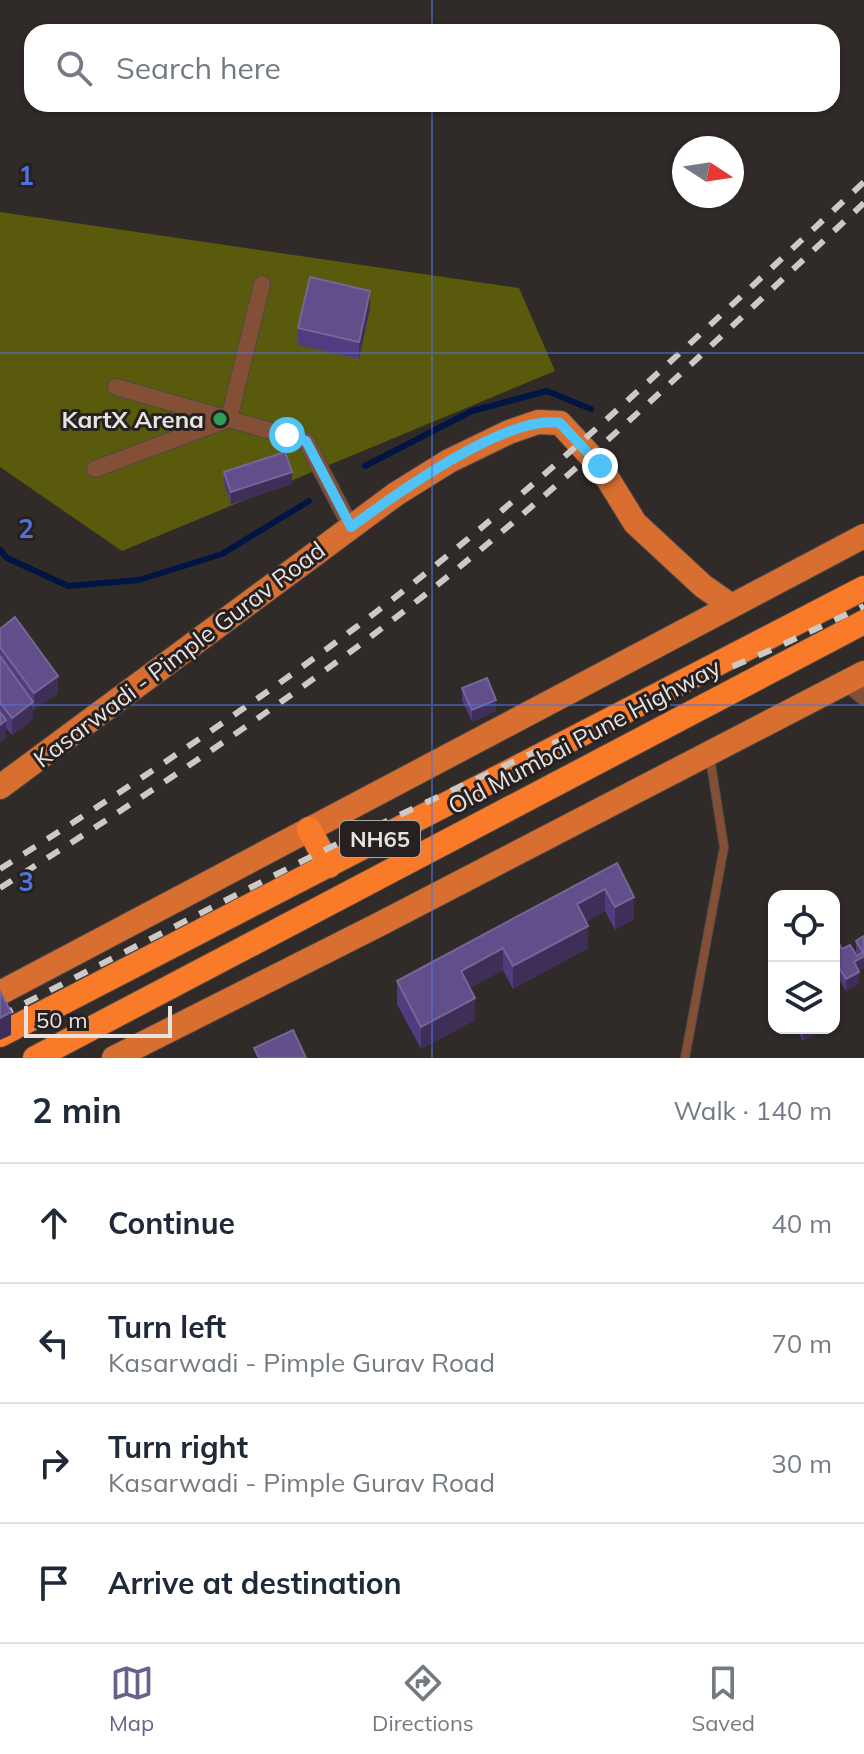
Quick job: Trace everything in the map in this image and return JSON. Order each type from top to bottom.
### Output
[{"type":"highway","name":"NH65","points":[[0,1035],[864,588]]},
{"type":"highway","name":"Old Mumbai Pune Highway","points":[[35,1058],[864,622]]},
{"type":"highway","points":[[309,829],[329,866]]},
{"type":"main road","name":"Kasarwadi - Pimple Gurav Road","points":[[0,787],[396,494],[449,461],[509,432],[538,422],[560,423],[600,466],[635,523],[703,586],[730,605]]},
{"type":"main road","points":[[0,993],[864,536]]},
{"type":"main road","points":[[114,1058],[709,753],[858,684]]},
{"type":"street","points":[[229,419],[262,284]]},
{"type":"street","points":[[116,387],[306,441],[351,527]]},
{"type":"street","points":[[95,469],[229,419]]},
{"type":"lane","points":[[685,1058],[724,847],[709,753]]},
{"type":"shaded area","name":"KartX Arena","points":[[0,212],[519,288],[555,371],[122,551],[0,467]]},
{"type":"building","points":[[310,277],[370,291],[359,342],[298,328]]},
{"type":"building","points":[[285,452],[292,472],[231,492],[224,472]]},
{"type":"building","points":[[15,617],[58,676],[34,693],[0,647],[0,629]]},
{"type":"building","points":[[0,656],[33,702],[12,718],[0,702]]},
{"type":"building","points":[[487,678],[496,700],[472,710],[462,688]]},
{"type":"building","points":[[617,863],[634,897],[615,907],[605,889],[577,904],[588,926],[513,966],[503,948],[461,971],[475,998],[421,1027],[397,981]]},
{"type":"building","points":[[864,936],[864,956],[854,962],[859,972],[846,979],[840,969],[840,946],[842,949],[850,945],[857,956],[863,952],[856,941]]},
{"type":"building","points":[[0,991],[11,1012],[0,1018]]},
{"type":"building","points":[[293,1030],[306,1058],[259,1058],[254,1048]]},
{"type":"waterway","points":[[365,466],[472,411],[547,391],[591,409]]},
{"type":"waterway","points":[[0,550],[7,558],[68,586],[139,580],[222,554],[309,501]]},
{"type":"railway","points":[[0,869],[224,722],[422,576],[616,411],[864,182]]},
{"type":"railway","points":[[0,888],[230,737],[321,674],[431,590],[620,429],[864,203]]},
{"type":"railway","points":[[0,1016],[316,854],[545,747],[771,650],[864,606]]},
{"type":"place","name":"KartX Arena","points":[[220,419]]},
{"type":"route","points":[[287,435],[306,441],[351,527],[449,461],[509,432],[538,422],[560,423],[600,466]]}]
